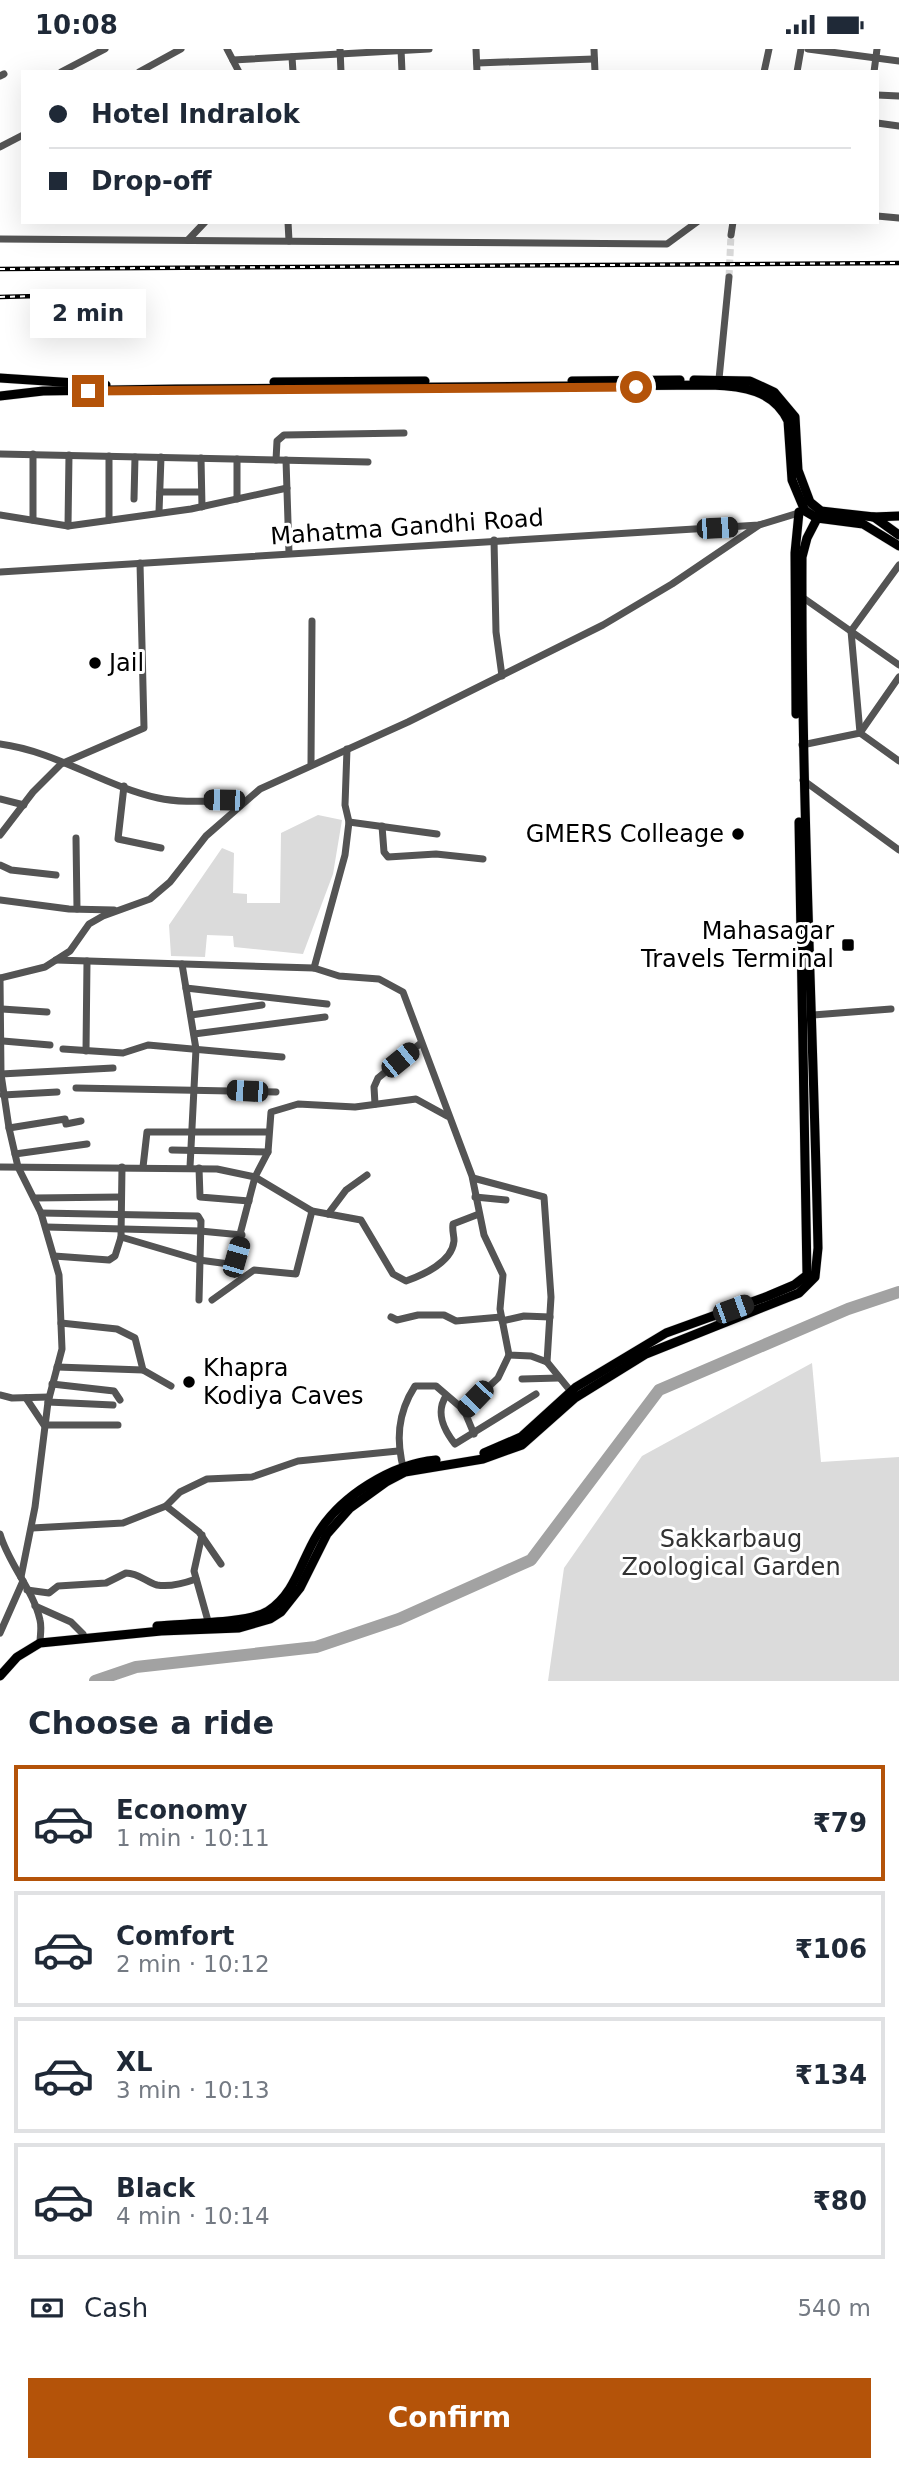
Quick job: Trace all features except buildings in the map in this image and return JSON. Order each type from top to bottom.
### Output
[{"type":"main road","points":[[573,1395],[646,1354],[799,1293],[815,1277],[818,1248],[813,1015],[802,745],[802,557],[811,512],[803,487],[795,417],[788,405],[763,386],[719,379],[119,386],[4,378],[4,395],[43,391],[176,389],[728,386],[757,391],[778,405],[788,421],[793,488],[811,512],[863,524],[899,546]]},
{"type":"main road","points":[[811,512],[874,517],[899,516]]},
{"type":"main road","points":[[0,1670],[18,1650],[40,1641],[83,1634],[253,1617],[276,1605],[292,1585],[318,1532],[369,1483],[404,1469],[500,1455],[522,1445],[601,1370],[666,1333],[794,1285],[807,1275],[810,1269],[794,649],[795,553],[811,512]]},
{"type":"main road","points":[[863,524],[874,517]]},
{"type":"main road","points":[[874,517],[899,535]]},
{"type":"main road","points":[[0,1677],[17,1657],[40,1641],[239,1628],[270,1619],[281,1612],[300,1588],[327,1534],[368,1494],[404,1469]]},
{"type":"street","points":[[65,70],[105,49]]},
{"type":"street","points":[[143,70],[181,49]]},
{"type":"street","points":[[227,49],[238,70]]},
{"type":"street","points":[[233,60],[429,49]]},
{"type":"street","points":[[476,49],[477,70]]},
{"type":"street","points":[[594,49],[595,70]]},
{"type":"street","points":[[764,70],[769,49]]},
{"type":"street","points":[[797,70],[801,49]]},
{"type":"street","points":[[810,49],[876,53],[899,61]]},
{"type":"street","points":[[401,50],[402,70]]},
{"type":"street","points":[[340,52],[341,70]]},
{"type":"street","points":[[292,57],[293,70]]},
{"type":"street","points":[[477,63],[594,59]]},
{"type":"street","points":[[519,61],[520,70]]},
{"type":"street","points":[[879,95],[899,96]]},
{"type":"street","points":[[879,123],[899,126]]},
{"type":"street","points":[[0,147],[21,135]]},
{"type":"street","points":[[879,216],[899,218]]},
{"type":"street","points":[[188,240],[203,224]]},
{"type":"street","points":[[288,224],[289,241]]},
{"type":"street","points":[[0,239],[667,244],[694,224]]},
{"type":"street","points":[[731,235],[733,224]]},
{"type":"street","points":[[719,379],[729,277]]},
{"type":"street","points":[[276,460],[277,441],[284,435],[404,433]]},
{"type":"street","points":[[0,454],[368,462]]},
{"type":"street","points":[[33,454],[33,520]]},
{"type":"street","points":[[68,526],[69,455]]},
{"type":"street","points":[[108,520],[109,456]]},
{"type":"street","points":[[134,499],[135,457]]},
{"type":"street","points":[[159,512],[161,457]]},
{"type":"street","points":[[201,458],[202,507]]},
{"type":"street","points":[[237,459],[237,499]]},
{"type":"street","points":[[286,460],[289,553]]},
{"type":"street","points":[[0,515],[68,526],[202,507],[287,488]]},
{"type":"street","points":[[160,492],[201,492]]},
{"type":"street","name":"Mahatma Gandhi Road","points":[[0,572],[759,525],[811,512]]},
{"type":"street","points":[[0,1633],[22,1579],[32,1528],[44,1425],[62,1349],[59,1275],[41,1213],[18,1167],[3,1109],[0,978],[45,967],[69,951],[89,924],[149,899],[170,882],[206,836],[260,789],[502,676],[631,610],[759,525]]},
{"type":"street","points":[[495,540],[496,632],[502,676]]},
{"type":"street","points":[[0,835],[23,805],[61,764],[144,728],[140,563]]},
{"type":"street","points":[[899,565],[851,631],[860,733],[899,761]]},
{"type":"street","points":[[802,597],[899,665]]},
{"type":"street","points":[[312,621],[312,763]]},
{"type":"street","points":[[802,745],[860,733],[899,677]]},
{"type":"street","points":[[0,744],[23,747],[61,764],[160,799],[246,801]]},
{"type":"street","points":[[314,968],[345,855],[349,822],[345,805],[347,749]]},
{"type":"street","points":[[803,780],[899,850]]},
{"type":"street","points":[[124,786],[118,839],[161,848]]},
{"type":"street","points":[[0,799],[23,805]]},
{"type":"street","points":[[349,822],[437,834]]},
{"type":"street","points":[[382,827],[384,852],[388,857],[436,854],[483,859]]},
{"type":"street","points":[[76,838],[76,909]]},
{"type":"street","points":[[0,865],[11,870],[56,876]]},
{"type":"street","points":[[0,900],[76,909],[120,910]]},
{"type":"street","points":[[55,960],[314,968],[339,977],[379,979],[403,992],[473,1178],[484,1235],[503,1275],[502,1319],[509,1355],[498,1378],[464,1410]]},
{"type":"street","points":[[86,1051],[87,961]]},
{"type":"street","points":[[182,964],[196,1049],[190,1151],[200,1197],[249,1201]]},
{"type":"street","points":[[186,988],[327,1004]]},
{"type":"street","points":[[191,1015],[262,1005]]},
{"type":"street","points":[[2,1009],[47,1012]]},
{"type":"street","points":[[813,1015],[891,1009]]},
{"type":"street","points":[[194,1034],[325,1017]]},
{"type":"street","points":[[375,1104],[374,1087],[378,1078],[421,1043]]},
{"type":"street","points":[[2,1045],[50,1045]]},
{"type":"street","points":[[63,1049],[123,1053],[148,1045],[282,1057]]},
{"type":"street","points":[[1,1071],[113,1068]]},
{"type":"street","points":[[76,1088],[194,1088],[276,1092]]},
{"type":"street","points":[[3,1095],[57,1092]]},
{"type":"street","points":[[121,1233],[199,1260],[229,1264],[236,1257],[255,1177],[268,1152],[271,1112],[298,1104],[355,1107],[420,1100],[448,1116]]},
{"type":"street","points":[[9,1128],[65,1119],[66,1124],[80,1121]]},
{"type":"street","points":[[144,1167],[147,1132],[268,1132]]},
{"type":"street","points":[[15,1154],[87,1144]]},
{"type":"street","points":[[172,1150],[268,1152]]},
{"type":"street","points":[[0,1167],[195,1167],[255,1177],[312,1211],[361,1220],[393,1274],[406,1281],[419,1277],[447,1258],[454,1241],[453,1224],[479,1214]]},
{"type":"street","points":[[54,1256],[109,1260],[115,1256],[121,1233],[122,1167]]},
{"type":"street","points":[[328,1214],[346,1191],[367,1175]]},
{"type":"street","points":[[473,1178],[544,1197],[550,1317],[547,1362]]},
{"type":"street","points":[[34,1198],[121,1196]]},
{"type":"street","points":[[475,1198],[506,1200]]},
{"type":"street","points":[[212,1300],[254,1270],[296,1274],[312,1211]]},
{"type":"street","points":[[41,1213],[198,1216],[199,1300]]},
{"type":"street","points":[[46,1227],[121,1233],[200,1231],[242,1235]]},
{"type":"street","points":[[391,1317],[397,1320],[418,1315],[444,1315],[456,1321],[524,1316],[550,1317]]},
{"type":"street","points":[[61,1324],[117,1329],[135,1338],[143,1370]]},
{"type":"street","points":[[509,1355],[531,1356],[547,1362],[573,1395]]},
{"type":"street","points":[[57,1367],[143,1370],[171,1386]]},
{"type":"street","points":[[523,1379],[559,1378]]},
{"type":"street","points":[[0,1395],[117,1403],[114,1391],[52,1384]]},
{"type":"street","points":[[404,1469],[398,1451],[397,1431],[415,1386],[432,1384],[464,1410],[474,1434]]},
{"type":"street","points":[[446,1396],[442,1402],[442,1427],[455,1444],[536,1394]]},
{"type":"street","points":[[26,1398],[44,1425]]},
{"type":"street","points":[[44,1425],[118,1425]]},
{"type":"street","points":[[32,1528],[123,1524],[166,1506],[180,1492],[207,1479],[251,1477],[298,1461],[398,1451]]},
{"type":"street","points":[[166,1506],[202,1535],[221,1564]]},
{"type":"street","points":[[0,1534],[6,1557],[22,1579],[35,1606],[41,1628],[40,1641]]},
{"type":"street","points":[[202,1535],[194,1568],[208,1621]]},
{"type":"street","points":[[27,1590],[48,1593],[58,1586],[106,1583],[126,1573],[145,1577],[156,1584],[183,1583],[196,1579]]},
{"type":"street","points":[[35,1606],[57,1614],[83,1634]]},
{"type":"green space","points":[[318,815],[342,820],[333,874],[303,954],[234,947],[233,936],[207,935],[205,957],[171,956],[169,925],[222,848],[234,853],[233,893],[247,894],[247,903],[280,903],[281,833]]},
{"type":"green space","name":"Sakkarbaug Zoological Garden","points":[[812,1363],[821,1462],[899,1457],[899,1681],[548,1681],[564,1568],[642,1456]]},
{"type":"waterway","points":[[95,1681],[136,1667],[316,1647],[399,1619],[531,1560],[659,1390],[848,1309],[899,1292]]},
{"type":"tunnel","points":[[729,277],[731,235]]},
{"type":"railway","points":[[0,269],[899,263]]},
{"type":"railway","points":[[0,297],[38,296]]},
{"type":"place","name":"Jail","points":[[95,663]]},
{"type":"place","name":"GMERS Colleage","points":[[738,834]]},
{"type":"place","name":"Mahasagar Travels Terminal","points":[[848,945]]},
{"type":"place","name":"Khapra Kodiya Caves","points":[[189,1382]]},
{"type":"route","points":[[88,391],[636,387]]}]
